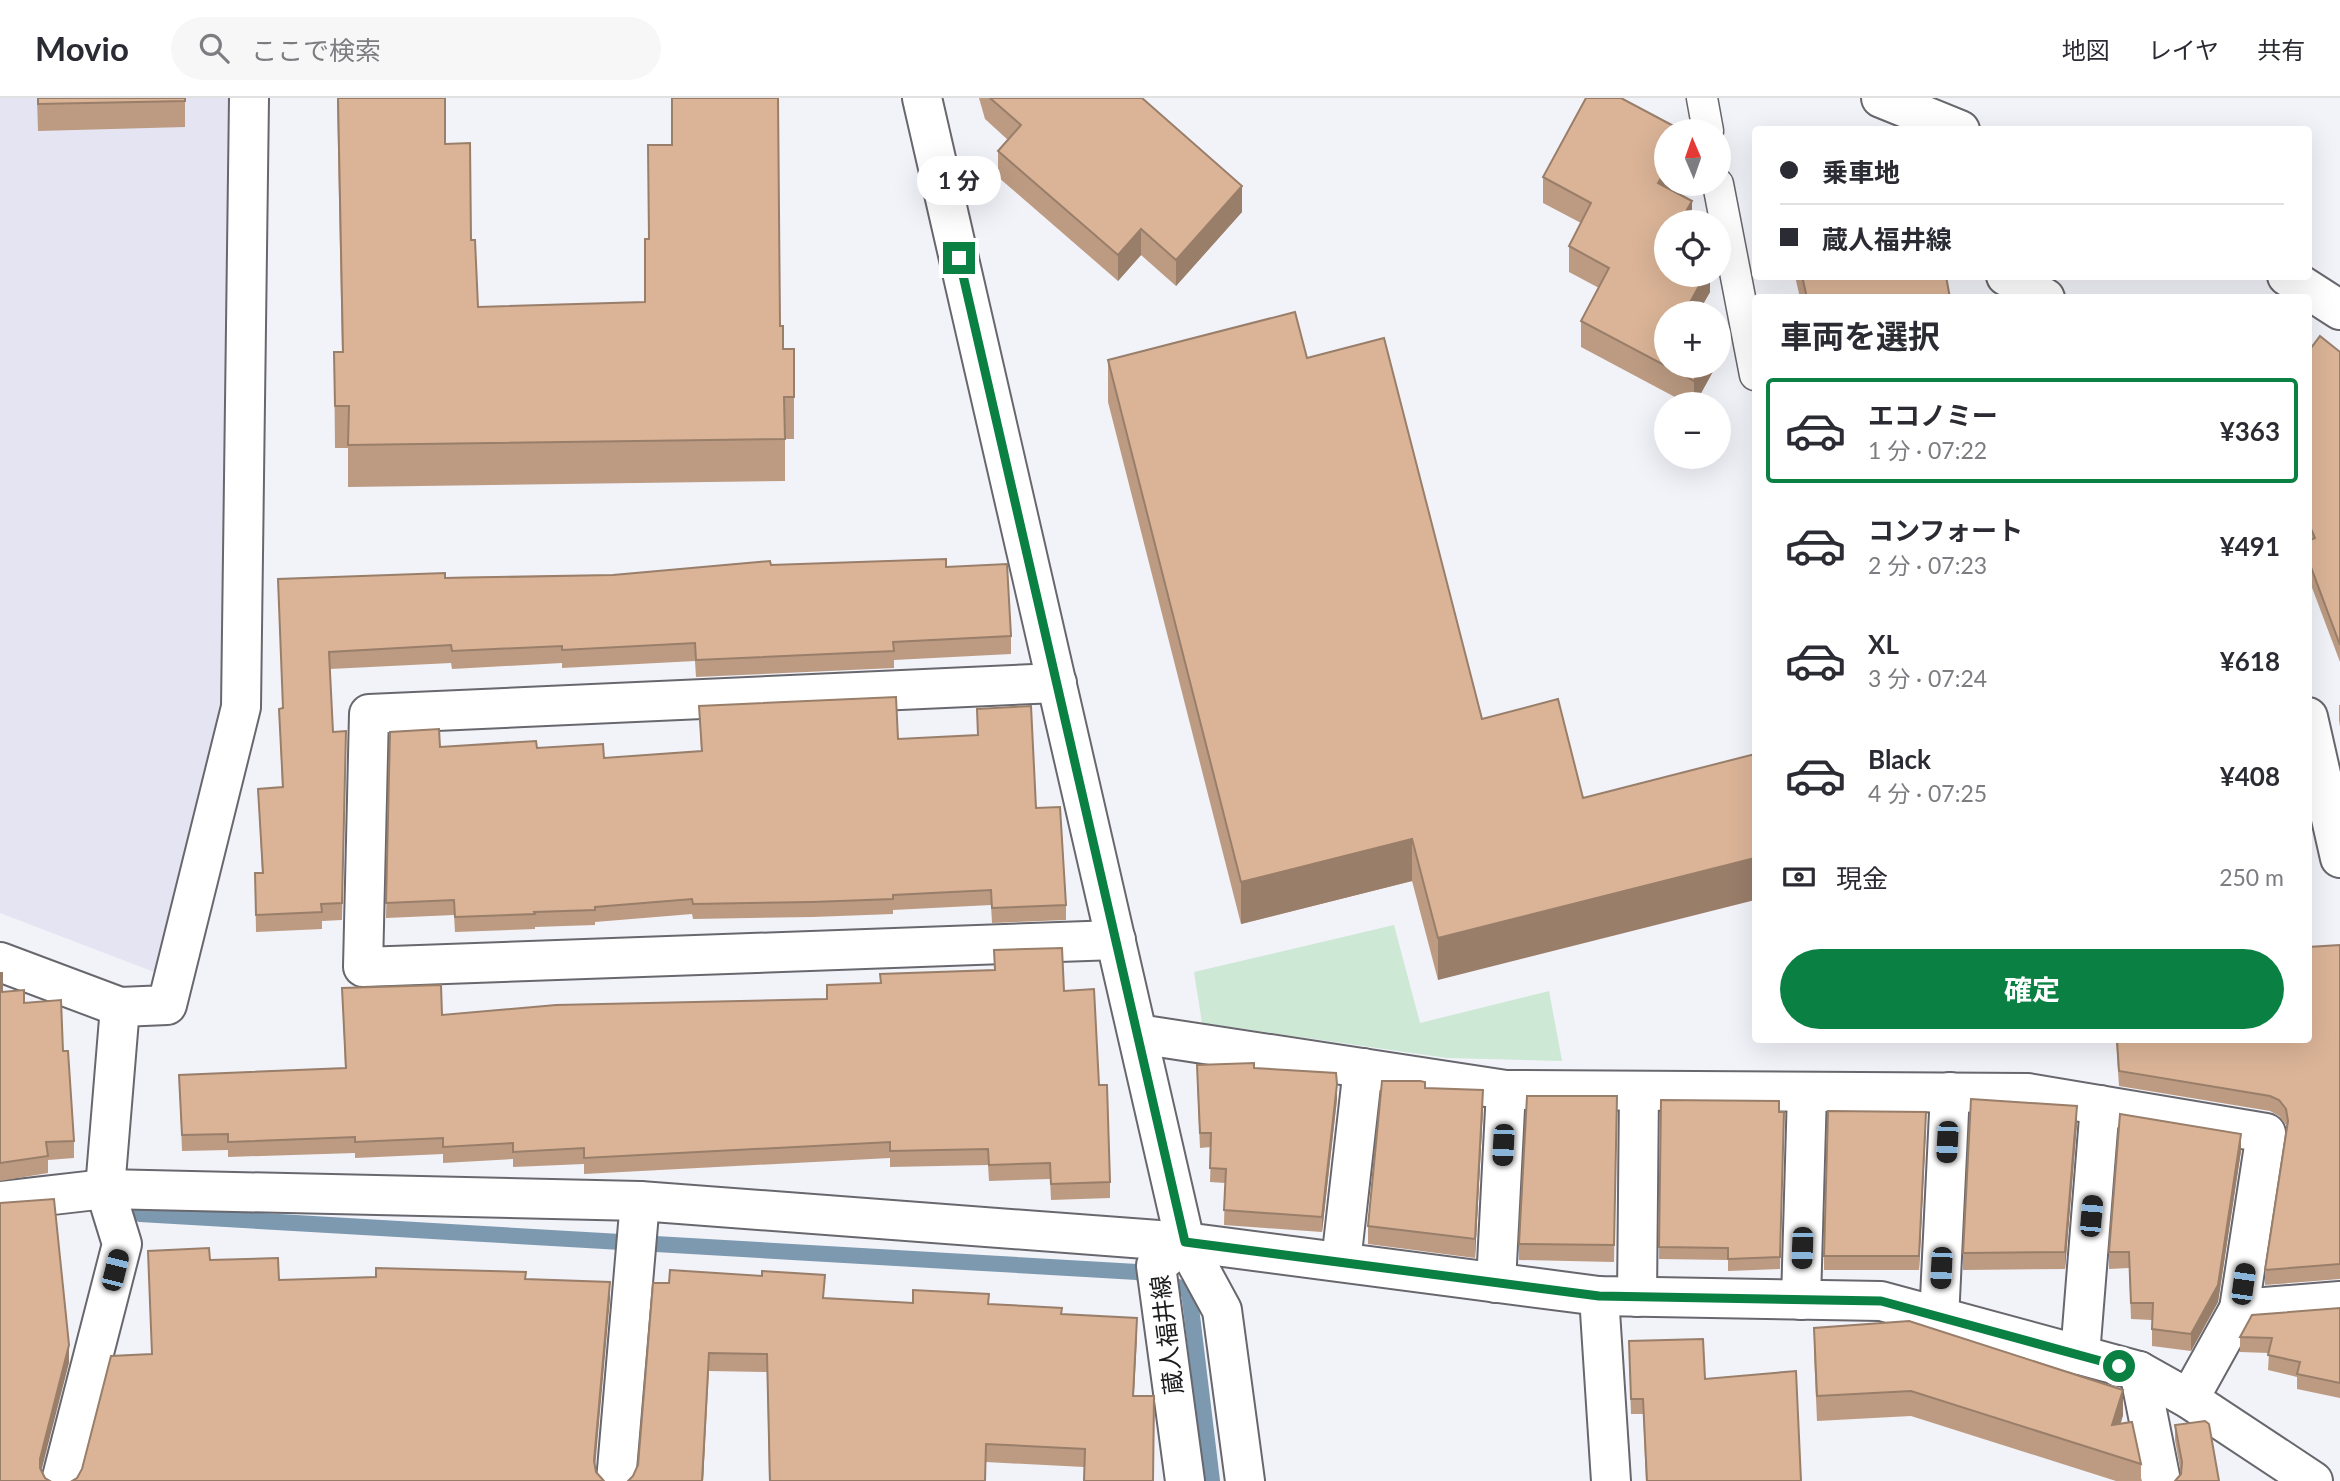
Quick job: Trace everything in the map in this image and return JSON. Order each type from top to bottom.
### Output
[{"type":"street","points":[[0,962],[120,1007],[167,1005],[241,707],[249,98]]},
{"type":"street","name":"蔵人福井線","points":[[922,98],[1185,1242],[1157,1278],[1185,1481]]},
{"type":"street","points":[[1881,98],[1950,126]]},
{"type":"street","points":[[2013,280],[2038,294]]},
{"type":"street","points":[[2293,280],[2340,310]]},
{"type":"street","points":[[1057,683],[369,714],[363,967],[1116,940]]},
{"type":"street","points":[[2312,736],[2340,858]]},
{"type":"street","points":[[61,1481],[122,1244],[106,1189],[120,1007]]},
{"type":"street","points":[[1138,1034],[1506,1090],[2028,1093],[2266,1133],[2239,1309],[2189,1399]]},
{"type":"street","points":[[1341,1262],[1363,1068]]},
{"type":"street","points":[[1496,1283],[1506,1090]]},
{"type":"street","points":[[1637,1297],[1639,1091]]},
{"type":"street","points":[[1801,1300],[1807,1092]]},
{"type":"street","points":[[1939,1318],[1950,1092]]},
{"type":"street","points":[[2080,1355],[2100,1105]]},
{"type":"street","points":[[0,1201],[106,1189],[640,1201],[1185,1242],[1599,1296],[1881,1301],[2139,1371],[2189,1399],[2313,1481]]},
{"type":"street","points":[[616,1481],[640,1201]]},
{"type":"street","points":[[1185,1242],[1222,1310],[1245,1481]]},
{"type":"street","points":[[1599,1296],[1611,1481]]},
{"type":"street","points":[[2239,1309],[2340,1301]]},
{"type":"street","points":[[2139,1371],[2161,1481]]},
{"type":"lane","points":[[1702,98],[1706,119]]},
{"type":"lane","points":[[1720,196],[1752,360]]},
{"type":"shaded area","points":[[0,98],[229,98],[225,697],[157,973],[0,913]]},
{"type":"green space","points":[[1394,925],[1420,1023],[1549,991],[1562,1061],[1447,1058],[1202,1023],[1194,972]]},
{"type":"building","points":[[38,98],[185,98],[185,101],[38,104]]},
{"type":"building","points":[[338,98],[445,98],[445,144],[470,143],[471,240],[475,240],[478,307],[645,302],[645,239],[649,239],[648,145],[672,145],[672,98],[778,98],[780,326],[783,326],[783,349],[794,349],[794,397],[784,397],[785,439],[348,445],[349,406],[335,406],[334,352],[343,352]]},
{"type":"building","points":[[990,98],[1142,98],[1242,186],[1176,260],[1141,229],[1118,255],[998,151],[1021,125]]},
{"type":"building","points":[[1586,98],[1621,98],[1660,119],[1654,119],[1654,196],[1683,196],[1692,201],[1687,210],[1654,210],[1654,287],[1698,287],[1691,301],[1654,301],[1654,360],[1581,321],[1609,268],[1569,246],[1591,203],[1543,177]]},
{"type":"building","points":[[1803,280],[1947,280],[1949,294],[1806,294]]},
{"type":"building","points":[[1295,312],[1307,358],[1384,338],[1482,719],[1558,699],[1583,798],[1752,755],[1752,859],[1438,938],[1412,839],[1241,882],[1108,360]]},
{"type":"building","points":[[2320,336],[2340,352],[2340,645],[2312,570],[2312,539],[2315,538],[2312,531],[2312,347]]},
{"type":"building","points":[[946,559],[946,567],[1007,564],[1011,636],[893,642],[894,651],[696,660],[695,643],[562,650],[562,646],[452,651],[451,645],[329,652],[333,732],[346,731],[342,903],[321,904],[322,912],[256,915],[255,873],[263,873],[258,789],[283,787],[279,709],[283,708],[278,579],[445,573],[445,578],[613,575],[770,561],[771,565]]},
{"type":"building","points":[[896,697],[898,739],[978,735],[977,709],[1031,706],[1036,808],[1060,807],[1066,905],[992,908],[991,890],[893,895],[893,899],[812,902],[693,904],[692,899],[595,907],[595,910],[455,917],[454,900],[386,903],[390,732],[439,729],[440,747],[536,741],[537,748],[603,744],[604,758],[702,751],[699,706]]},
{"type":"building","points":[[2340,945],[2340,1264],[2265,1270],[2288,1121],[2286,1109],[2279,1100],[2270,1096],[2119,1071],[2117,1043],[2312,1043],[2312,947]]},
{"type":"building","points":[[1062,948],[1064,991],[1094,989],[1099,1085],[1107,1085],[1110,1182],[1051,1184],[1050,1163],[989,1165],[988,1149],[890,1151],[890,1142],[584,1158],[584,1148],[513,1152],[513,1143],[443,1147],[443,1138],[355,1142],[355,1137],[228,1142],[228,1134],[182,1135],[179,1075],[346,1068],[342,988],[441,985],[442,1015],[556,1005],[827,999],[827,985],[881,983],[880,974],[995,970],[994,950]]},
{"type":"building","points":[[0,973],[2,992],[24,990],[24,1003],[61,1000],[63,1051],[68,1051],[74,1141],[46,1142],[48,1156],[0,1163]]},
{"type":"building","points":[[1254,1063],[1254,1068],[1336,1073],[1322,1217],[1224,1210],[1226,1169],[1210,1168],[1211,1133],[1200,1133],[1197,1065]]},
{"type":"building","points":[[1382,1081],[1420,1081],[1425,1082],[1425,1088],[1483,1090],[1475,1239],[1368,1226]]},
{"type":"building","points":[[1527,1096],[1617,1096],[1614,1245],[1519,1244]]},
{"type":"building","points":[[1971,1099],[2077,1106],[2065,1252],[1963,1253]]},
{"type":"building","points":[[1661,1100],[1779,1101],[1779,1112],[1784,1112],[1780,1257],[1728,1259],[1728,1248],[1659,1247]]},
{"type":"building","points":[[1828,1111],[1926,1112],[1919,1256],[1824,1256]]},
{"type":"building","points":[[2120,1114],[2241,1134],[2218,1285],[2191,1334],[2152,1329],[2153,1303],[2131,1303],[2129,1252],[2109,1252]]},
{"type":"building","points":[[54,1199],[69,1345],[40,1459],[40,1468],[45,1478],[50,1481],[0,1481],[0,1203]]},
{"type":"building","points":[[209,1248],[210,1260],[278,1258],[279,1280],[376,1277],[376,1268],[526,1272],[525,1279],[610,1282],[594,1461],[596,1472],[604,1481],[72,1481],[82,1469],[111,1356],[152,1354],[148,1251]]},
{"type":"building","points":[[670,1270],[762,1276],[762,1271],[825,1275],[823,1298],[913,1303],[913,1290],[989,1294],[988,1304],[1062,1308],[1061,1314],[1137,1318],[1133,1396],[1154,1396],[1153,1481],[1084,1481],[1085,1449],[986,1444],[985,1481],[770,1481],[767,1354],[709,1353],[702,1481],[628,1481],[638,1465],[653,1283],[669,1283]]},
{"type":"building","points":[[2340,1308],[2340,1383],[2297,1374],[2300,1362],[2268,1355],[2272,1338],[2240,1337],[2252,1315]]},
{"type":"building","points":[[1909,1321],[2123,1390],[2112,1425],[2132,1422],[2141,1464],[1911,1391],[1817,1396],[1814,1328]]},
{"type":"building","points":[[1703,1339],[1705,1379],[1796,1371],[1801,1481],[1647,1481],[1643,1399],[1631,1399],[1629,1341]]},
{"type":"building","points":[[2205,1421],[2209,1424],[2219,1481],[2175,1481],[2181,1474],[2182,1462],[2175,1425]]},
{"type":"waterway","points":[[140,1214],[1137,1272],[1189,1291],[1212,1481]]},
{"type":"route","points":[[959,258],[1185,1242],[1599,1296],[1881,1301],[2119,1366]]}]
